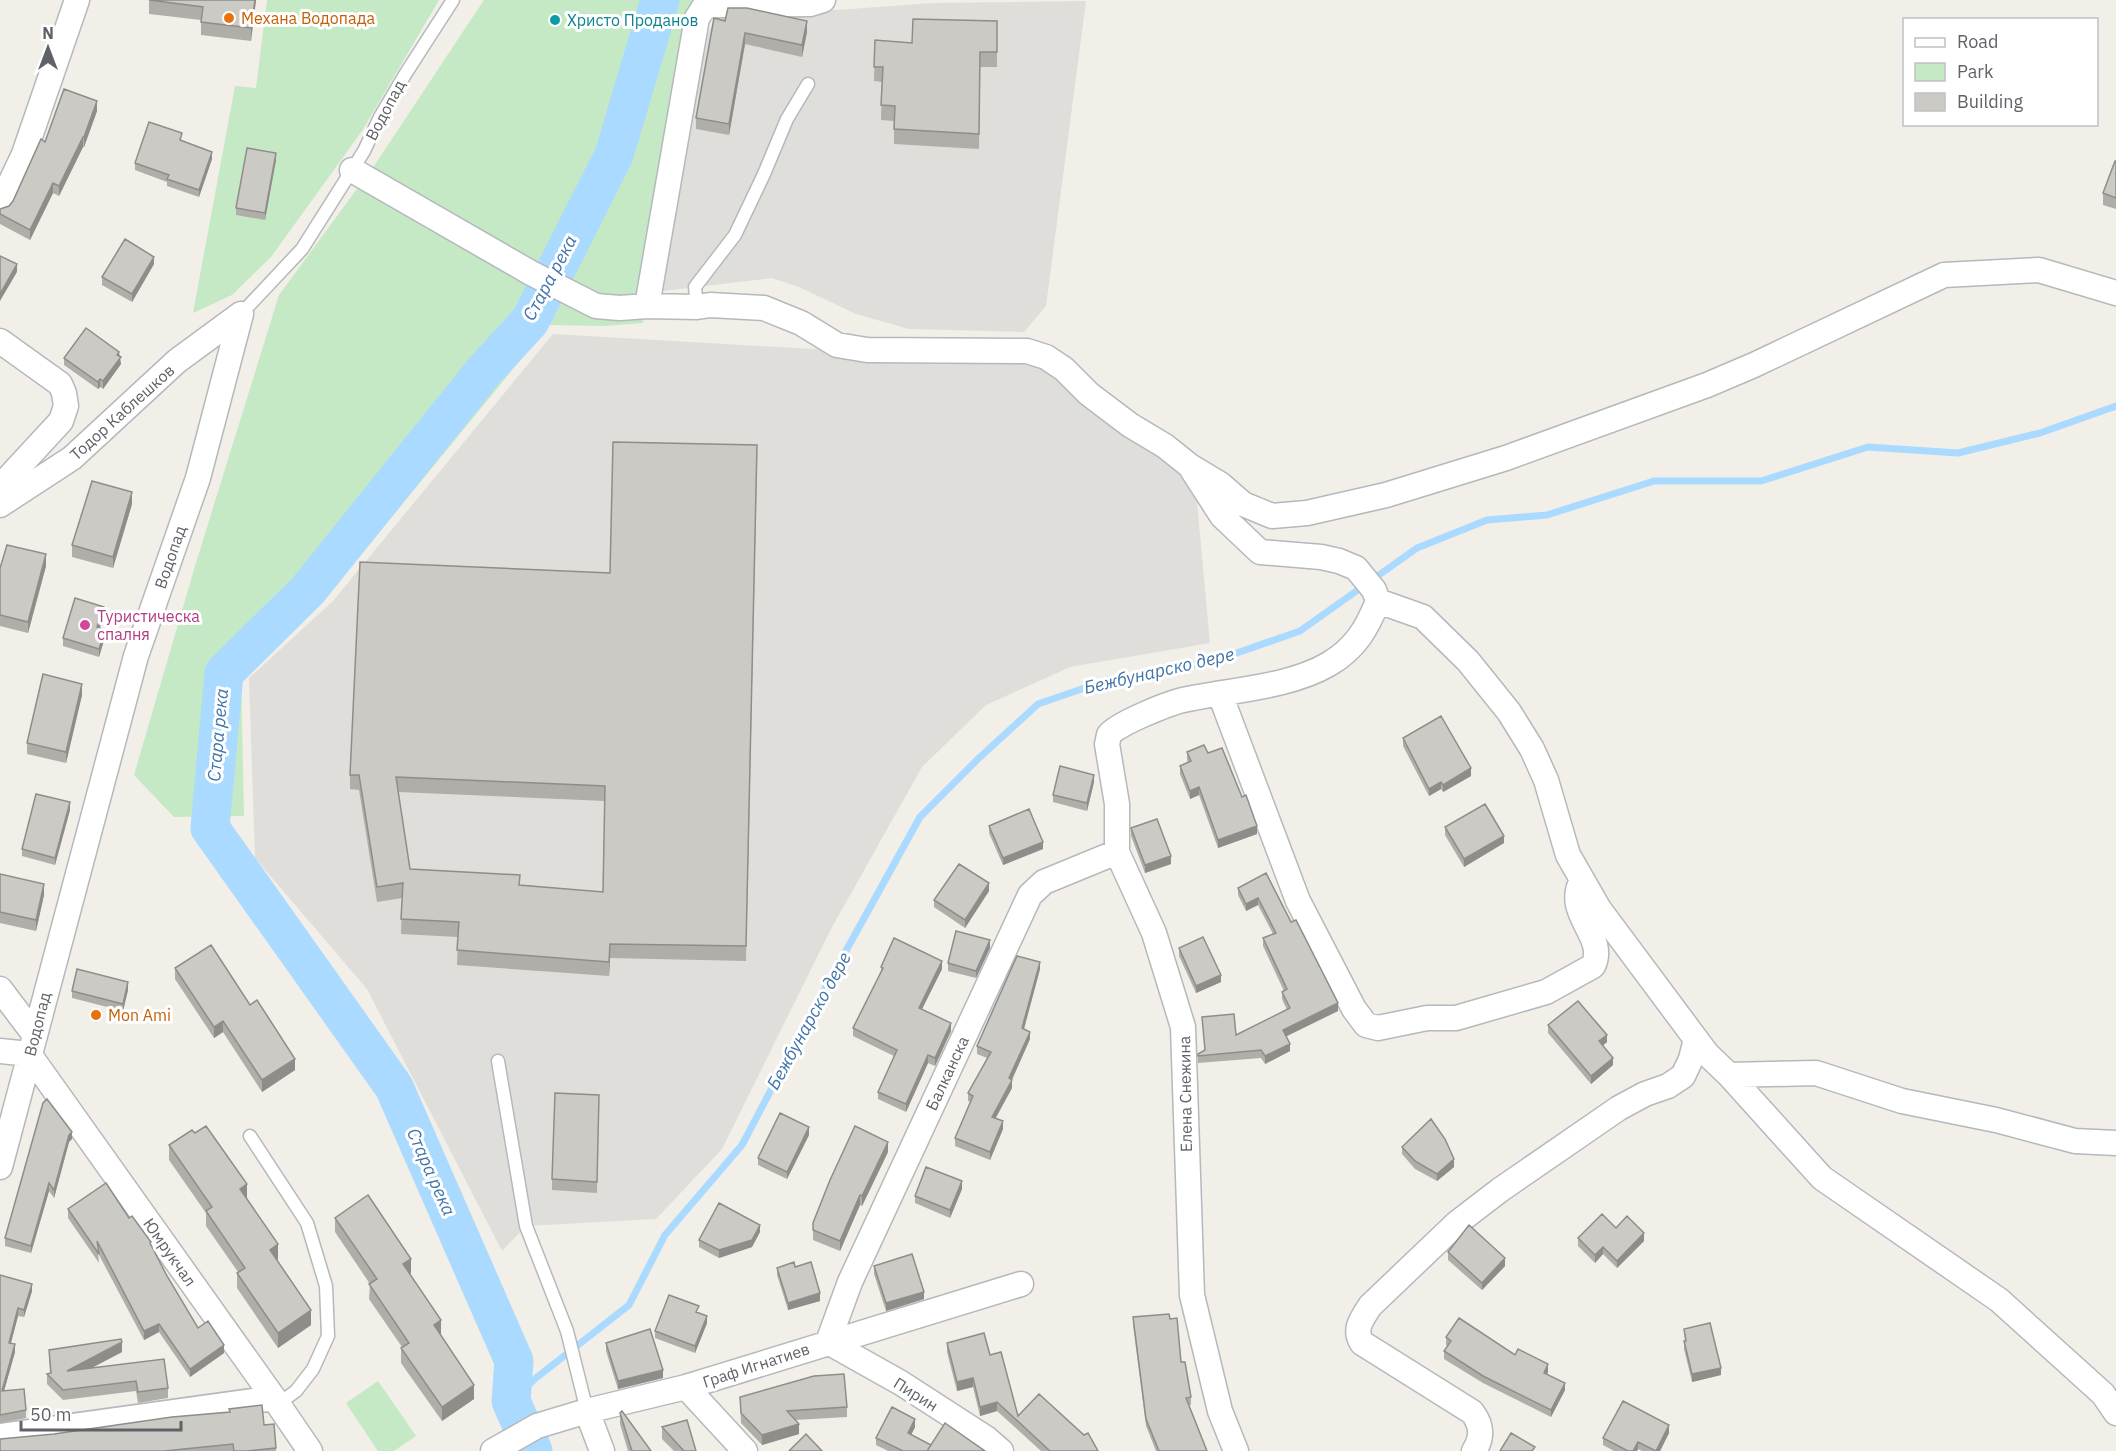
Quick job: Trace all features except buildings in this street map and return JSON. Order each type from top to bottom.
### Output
[{"type":"street","points":[[3,193],[24,154],[77,0]]},
{"type":"street","points":[[647,306],[697,18],[704,8],[717,5],[810,4],[823,0]]},
{"type":"street","points":[[352,170],[531,273],[596,306],[620,308],[710,305],[764,308],[801,323],[837,345],[867,350],[1027,351],[1046,357],[1064,369],[1089,394],[1130,425],[1220,484],[1243,504],[1272,516],[1306,513],[1386,495],[1506,459],[1707,385],[1944,275],[2038,270],[2116,293]]},
{"type":"street","name":"Тодор Каблешков","points":[[0,505],[72,459],[177,361],[241,314]]},
{"type":"street","name":"Водопад","points":[[0,1167],[136,656],[198,478],[241,314]]},
{"type":"street","points":[[0,341],[60,384],[66,406],[62,422],[0,487]]},
{"type":"street","points":[[1190,466],[1222,516],[1260,552],[1321,557],[1356,568],[1376,595],[1423,618],[1468,660],[1509,712],[1532,749],[1546,780],[1568,855],[1599,909],[1707,1054],[1729,1075],[1822,1178],[1999,1300],[2103,1394],[2116,1413]]},
{"type":"street","points":[[1376,595],[1362,635],[1346,652],[1328,665],[1290,678],[1220,694],[1298,901],[1354,1009],[1366,1025],[1378,1028],[1427,1018],[1456,1018],[1546,992],[1593,966],[1596,960],[1594,943],[1577,905],[1577,889],[1582,880]]},
{"type":"street","name":"Елена Снежина","points":[[1220,694],[1182,700],[1145,714],[1117,728],[1109,735],[1107,744],[1117,804],[1118,852],[1154,933],[1183,1027],[1192,1295],[1220,1411],[1236,1451]]},
{"type":"street","name":"Балканска","points":[[828,1342],[850,1282],[1029,895],[1044,882],[1118,852]]},
{"type":"street","name":"Юмрукчал","points":[[0,989],[32,1044],[310,1451]]},
{"type":"street","points":[[1474,1451],[1478,1445],[1481,1427],[1472,1412],[1362,1343],[1357,1330],[1360,1321],[1370,1306],[1457,1223],[1500,1190],[1619,1108],[1645,1094],[1668,1086],[1683,1076],[1691,1059],[1696,1039]]},
{"type":"street","points":[[0,1051],[32,1044]]},
{"type":"street","points":[[1729,1075],[1816,1073],[1902,1101],[1995,1120],[2075,1141],[2116,1143]]},
{"type":"street","name":"Граф Игнатиев","points":[[494,1451],[537,1426],[586,1411],[686,1387],[1021,1284]]},
{"type":"street","name":"Пирин","points":[[828,1342],[901,1383],[986,1438],[1001,1451]]},
{"type":"street","points":[[686,1387],[745,1451]]},
{"type":"street","points":[[0,1436],[276,1401]]},
{"type":"street","points":[[586,1411],[602,1451]]},
{"type":"lane","name":"Водопад","points":[[241,314],[302,249],[352,170],[406,73],[453,0]]},
{"type":"lane","points":[[697,307],[695,287],[735,236],[788,119],[808,84]]},
{"type":"lane","points":[[498,1061],[526,1226],[567,1331],[586,1411]]},
{"type":"lane","points":[[250,1136],[308,1223],[326,1286],[328,1336],[313,1369],[296,1391],[276,1401]]},
{"type":"shaded area","points":[[1086,1],[1046,306],[1024,332],[909,329],[856,314],[799,287],[772,278],[662,291],[702,44],[719,13],[758,7],[837,10],[933,3]]},
{"type":"shaded area","points":[[553,334],[1037,362],[1195,481],[1210,643],[1070,667],[986,705],[922,767],[831,929],[722,1149],[656,1219],[526,1226],[502,1251],[367,989],[255,858],[249,678],[333,601]]},
{"type":"green space","points":[[267,0],[439,0],[362,131],[271,257],[232,295],[193,313],[235,86],[256,88]]},
{"type":"green space","points":[[484,0],[704,0],[694,9],[676,64],[643,323],[604,326],[549,325],[328,595],[241,674],[244,816],[174,817],[134,775],[195,566],[279,295],[376,163]]},
{"type":"green space","points":[[378,1381],[416,1436],[394,1451],[378,1451],[346,1403]]},
{"type":"waterway","name":"Стара река","points":[[533,1451],[511,1401],[514,1361],[394,1087],[210,828],[224,673],[308,590],[484,371],[530,321],[614,155],[660,0]]},
{"type":"waterway","name":"Бежбунарско дере","points":[[511,1401],[536,1378],[629,1305],[665,1235],[742,1145],[811,1014],[920,817],[1038,704],[1108,680],[1174,670],[1231,655],[1300,631],[1417,548],[1487,520],[1547,515],[1654,481],[1761,481],[1868,447],[1958,453],[2040,433],[2116,406]]},
{"type":"place","name":"Механа Водопада","points":[[229,18]]},
{"type":"place","name":"Христо Проданов","points":[[555,20]]},
{"type":"place","name":"Туристическа спалня","points":[[85,625]]},
{"type":"place","name":"Mon Ami","points":[[96,1015]]}]
